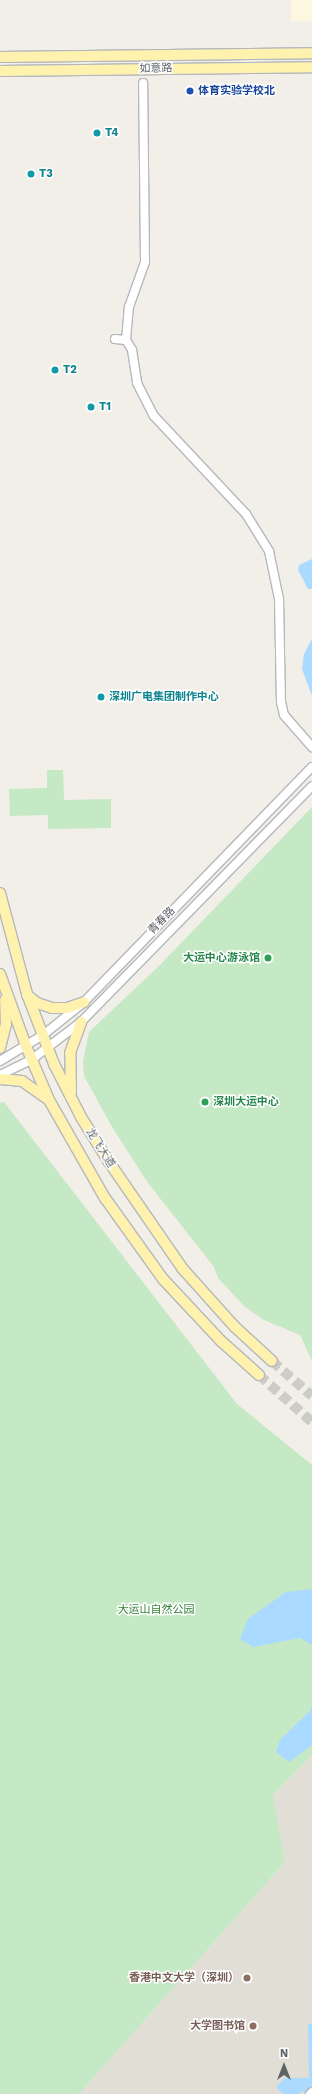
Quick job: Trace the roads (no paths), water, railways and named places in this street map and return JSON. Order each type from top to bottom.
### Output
[{"type":"main road","points":[[0,51],[20,56]]},
{"type":"main road","name":"如意路","points":[[0,57],[312,53]]},
{"type":"main road","name":"如意路","points":[[0,71],[312,67]]},
{"type":"main road","points":[[0,77],[15,70]]},
{"type":"main road","name":"龙飞大道","points":[[0,893],[26,994],[48,1048],[72,1098],[109,1162],[182,1268],[235,1327],[272,1361]]},
{"type":"main road","name":"龙飞大道","points":[[0,974],[31,1060],[49,1100],[101,1191],[140,1249],[186,1305],[259,1375]]},
{"type":"main road","points":[[0,1048],[6,1024],[5,990]]},
{"type":"main road","points":[[26,994],[37,1002],[52,1008],[67,1008],[84,1002]]},
{"type":"main road","points":[[72,1098],[70,1053],[82,1022]]},
{"type":"main road","points":[[0,1079],[22,1081],[49,1100]]},
{"type":"street","points":[[143,83],[145,262],[129,307],[126,340],[132,350],[137,383],[154,416],[246,514],[269,551],[279,599],[281,702],[284,715],[312,747]]},
{"type":"street","points":[[115,339],[126,340]]},
{"type":"street","name":"青春路","points":[[0,1061],[43,1035],[84,1002],[312,767]]},
{"type":"street","name":"青春路","points":[[0,1075],[31,1060],[82,1022],[312,786]]},
{"type":"water","points":[[312,559],[312,589],[308,589],[298,570],[299,565]]},
{"type":"water","points":[[312,639],[312,696],[302,669],[304,654]]},
{"type":"water","points":[[312,1589],[312,1645],[300,1638],[253,1647],[240,1639],[248,1619],[286,1592]]},
{"type":"water","points":[[312,1705],[312,1745],[289,1762],[276,1752],[280,1740],[310,1711]]},
{"type":"water","points":[[308,2024],[312,2024],[312,2086],[305,2093],[302,2091],[299,2094],[283,2094],[276,2087],[285,2078],[309,2078]]},
{"type":"tunnel","points":[[272,1361],[312,1396]]},
{"type":"tunnel","points":[[259,1375],[312,1422]]},
{"type":"place","name":"体育实验学校北","points":[[190,91]]},
{"type":"place","name":"T4","points":[[97,133]]},
{"type":"place","name":"T3","points":[[31,174]]},
{"type":"place","name":"T2","points":[[55,370]]},
{"type":"place","name":"T1","points":[[91,407]]},
{"type":"place","name":"深圳广电集团制作中心","points":[[101,697]]},
{"type":"place","name":"大运中心游泳馆","points":[[268,958]]},
{"type":"place","name":"深圳大运中心","points":[[205,1102]]},
{"type":"place","name":"香港中文大学（深圳）","points":[[247,1978]]},
{"type":"place","name":"大学图书馆","points":[[253,2026]]},
{"type":"park label","name":"大运山自然公园","points":[[156,1610]]}]
